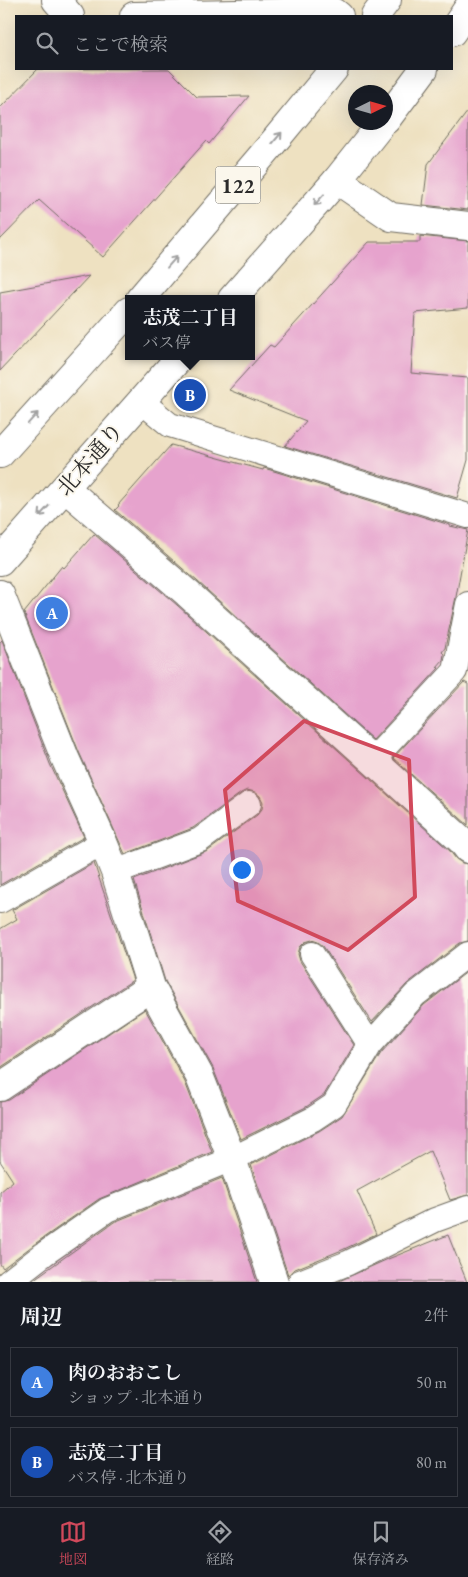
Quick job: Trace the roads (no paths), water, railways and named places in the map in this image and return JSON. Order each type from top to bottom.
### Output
[{"type":"main road","points":[[56,0],[69,15]]},
{"type":"main road","points":[[376,15],[387,0]]},
{"type":"main road","points":[[453,30],[468,8]]},
{"type":"main road","points":[[184,15],[334,12],[338,15]]},
{"type":"main road","name":"122","points":[[143,295],[333,70]]},
{"type":"main road","points":[[393,109],[423,70]]},
{"type":"main road","points":[[236,295],[337,180],[377,130]]},
{"type":"main road","points":[[337,180],[391,217],[468,226]]},
{"type":"main road","points":[[0,454],[125,315]]},
{"type":"main road","name":"北本通り","points":[[0,561],[177,360]]},
{"type":"main road","points":[[65,488],[187,593],[462,840],[468,849]]},
{"type":"main road","points":[[0,594],[65,758],[115,872],[151,987],[199,1075],[232,1159],[274,1282]]},
{"type":"main road","points":[[0,1087],[151,987]]},
{"type":"lane","points":[[141,400],[170,425],[468,516]]},
{"type":"lane","points":[[372,761],[455,671],[468,604]]},
{"type":"lane","points":[[115,872],[200,840],[249,804]]},
{"type":"lane","points":[[0,901],[103,842]]},
{"type":"lane","points":[[312,954],[370,1044]]},
{"type":"lane","points":[[8,1282],[107,1210],[232,1159],[313,1119],[334,1105],[370,1044],[415,995],[468,954]]},
{"type":"lane","points":[[300,1282],[348,1263],[435,1220],[468,1208]]},
{"type":"place","name":"志茂二丁目","points":[[190,395]]},
{"type":"place","name":"肉のおおこし","points":[[52,613]]}]
